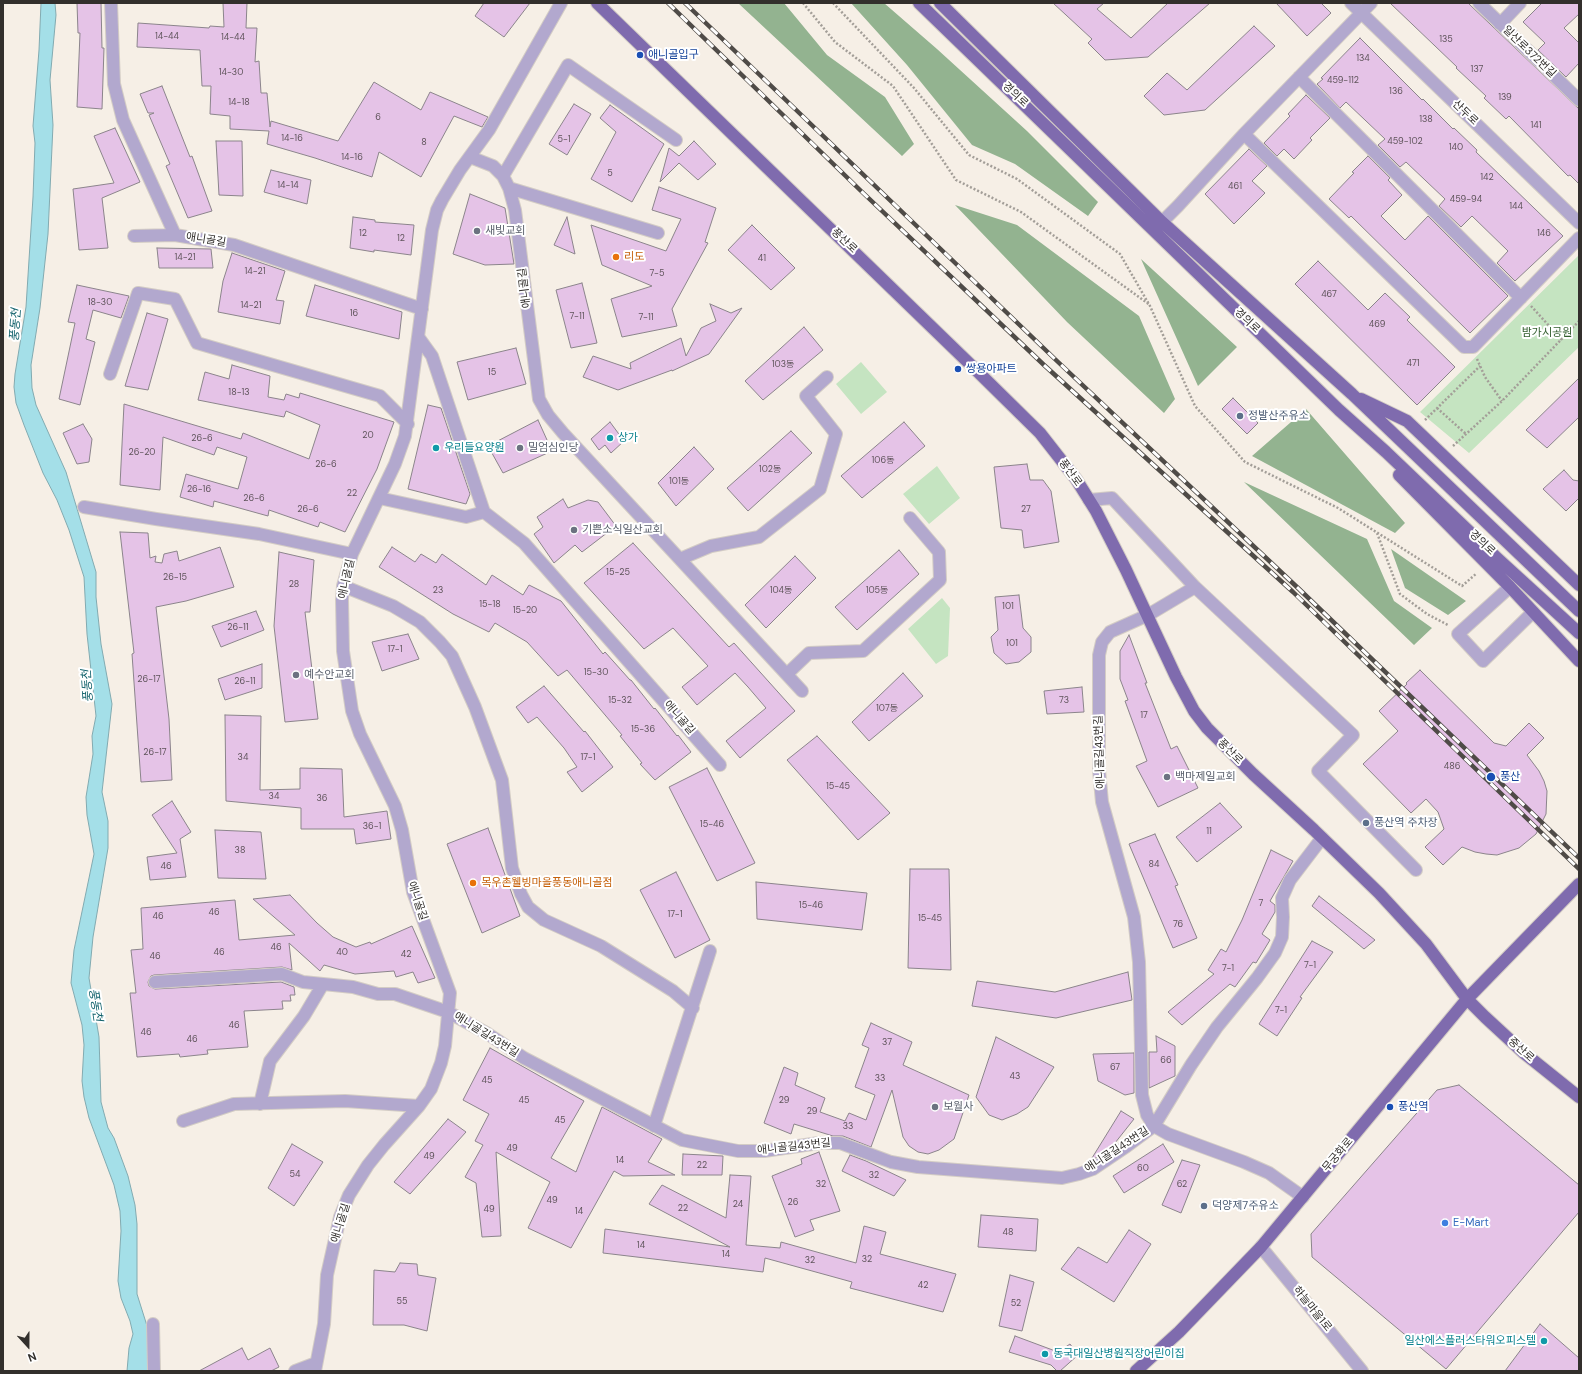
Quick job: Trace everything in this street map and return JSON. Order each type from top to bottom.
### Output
[{"type":"main road","name":"풍산로","points":[[597,3],[1020,412],[1055,452],[1076,479],[1111,539],[1176,677],[1194,711],[1207,728],[1253,774],[1380,892],[1426,944],[1467,999]]},
{"type":"main road","name":"경의로","points":[[920,3],[1339,410],[1386,452],[1579,633]]},
{"type":"main road","name":"경의로","points":[[940,3],[1162,222],[1352,394],[1579,611]]},
{"type":"main road","points":[[1352,394],[1407,421],[1579,585]]},
{"type":"main road","points":[[1339,410],[1371,447],[1510,587],[1579,661]]},
{"type":"main road","name":"무궁화로","points":[[1137,1371],[1179,1332],[1261,1247],[1467,999],[1533,933],[1579,884]]},
{"type":"main road","name":"중산로","points":[[1467,999],[1524,1053],[1579,1098]]},
{"type":"street","name":"애니골길","points":[[111,3],[114,84],[123,120],[175,235],[234,245],[422,309]]},
{"type":"street","name":"애니골길","points":[[295,1371],[316,1367],[324,1324],[327,1275],[340,1217],[349,1195],[368,1165],[419,1106],[431,1089],[441,1063],[450,993],[413,892],[402,830],[395,806],[360,734],[352,711],[343,651],[343,586],[352,554],[399,454],[408,424],[432,230],[437,210],[449,188],[489,130],[561,3]]},
{"type":"street","name":"산두로","points":[[1351,3],[1579,224]]},
{"type":"street","points":[[1162,222],[1244,134],[1371,3]]},
{"type":"street","name":"일산로372번길","points":[[1479,3],[1578,96]]},
{"type":"street","points":[[1500,24],[1520,3]]},
{"type":"street","points":[[503,176],[568,65],[676,140]]},
{"type":"street","points":[[1299,77],[1521,298]]},
{"type":"street","points":[[1244,134],[1468,347],[1521,298],[1579,238]]},
{"type":"street","name":"애니골길","points":[[470,157],[493,166],[503,176],[509,188],[515,210],[539,399],[548,415],[802,691]]},
{"type":"street","points":[[509,188],[658,233]]},
{"type":"street","points":[[134,236],[175,235]]},
{"type":"street","points":[[110,374],[138,293],[174,299],[196,343],[380,396],[408,424]]},
{"type":"street","points":[[379,498],[466,517],[484,512],[432,356],[418,338]]},
{"type":"street","points":[[680,559],[711,546],[759,537],[820,489],[836,434],[806,396],[827,377]]},
{"type":"street","points":[[1089,500],[1112,498],[1195,587],[1353,735],[1318,771],[1416,870]]},
{"type":"street","points":[[84,506],[156,519],[259,534],[352,554]]},
{"type":"street","name":"애니골길","points":[[484,512],[524,543],[720,765]]},
{"type":"street","points":[[787,674],[809,653],[863,651],[940,580],[940,552],[910,518]]},
{"type":"street","points":[[343,586],[393,606],[420,622],[452,656],[475,707],[502,780],[512,868],[521,894],[528,907],[544,920],[601,946],[634,966],[673,991],[693,1008]]},
{"type":"street","name":"애니골길43번길","points":[[1195,587],[1148,615],[1110,632],[1102,642],[1099,655],[1099,770],[1102,802],[1134,917],[1139,962],[1142,1095],[1147,1115],[1154,1126],[1168,1134],[1244,1162],[1269,1173],[1303,1197]]},
{"type":"street","points":[[1510,587],[1458,634],[1483,661],[1533,612]]},
{"type":"street","name":"애니골길43번길","points":[[154,982],[282,974],[303,982],[353,987],[378,994],[395,994],[448,1012],[488,1034],[524,1058],[682,1140],[738,1151],[764,1151],[819,1143],[840,1142],[891,1162],[918,1167],[1062,1178],[1092,1169],[1154,1126],[1191,1065],[1217,1026],[1257,978],[1275,953],[1282,937],[1282,898],[1290,880],[1322,838]]},
{"type":"street","points":[[654,1126],[710,951]]},
{"type":"street","points":[[260,1104],[270,1061],[304,1016],[323,984]]},
{"type":"street","points":[[183,1121],[234,1104],[345,1101],[419,1106]]},
{"type":"street","name":"하늘마을1로","points":[[1261,1247],[1362,1371]]},
{"type":"street","points":[[153,1324],[154,1371]]},
{"type":"path","points":[[803,3],[835,42],[893,86],[956,180],[1021,212],[1150,306]]},
{"type":"path","points":[[833,3],[914,88],[969,155],[1017,179],[1120,254],[1150,306],[1195,406],[1245,462],[1338,508],[1462,586],[1477,573]]},
{"type":"path","points":[[1521,298],[1562,340]]},
{"type":"path","points":[[1452,447],[1502,401],[1579,321]]},
{"type":"path","points":[[1468,347],[1485,377],[1502,401]]},
{"type":"path","points":[[1422,422],[1480,366]]},
{"type":"path","points":[[1437,408],[1466,434]]},
{"type":"path","points":[[1376,532],[1400,594],[1427,614],[1448,625],[1458,634]]},
{"type":"green space","points":[[738,3],[784,3],[827,55],[885,97],[914,144],[902,156]]},
{"type":"green space","points":[[851,3],[884,3],[937,49],[1027,131],[1098,202],[1088,216],[1015,164],[972,145],[907,65]]},
{"type":"green space","points":[[955,205],[1017,225],[1139,316],[1175,399],[1164,413],[1067,322]]},
{"type":"green space","name":"밤가시공원","points":[[1579,255],[1579,347],[1469,453],[1420,412]]},
{"type":"green space","points":[[1141,259],[1237,347],[1198,386]]},
{"type":"green space","points":[[861,362],[887,392],[861,414],[836,384]]},
{"type":"green space","points":[[1306,409],[1405,523],[1395,533],[1252,456]]},
{"type":"green space","points":[[937,466],[960,498],[929,524],[903,494]]},
{"type":"green space","points":[[1244,482],[1367,539],[1394,601],[1432,628],[1414,645]]},
{"type":"green space","points":[[1391,549],[1466,601],[1448,615],[1405,588]]},
{"type":"green space","points":[[942,598],[950,608],[948,656],[936,664],[908,629]]},
{"type":"water","points":[[41,3],[55,3],[56,15],[50,80],[53,125],[48,234],[40,308],[31,365],[32,388],[36,405],[66,472],[96,572],[96,597],[101,644],[112,704],[102,792],[108,821],[108,848],[93,937],[89,978],[99,1037],[101,1102],[108,1128],[114,1138],[128,1176],[135,1205],[137,1224],[137,1294],[148,1329],[148,1371],[127,1371],[129,1348],[133,1334],[130,1321],[121,1298],[118,1281],[121,1231],[120,1211],[114,1185],[89,1118],[84,1097],[82,1081],[84,1045],[82,1025],[71,983],[74,950],[94,854],[87,815],[86,797],[93,754],[92,736],[96,716],[87,634],[84,577],[69,530],[57,500],[43,473],[24,425],[16,403],[14,387],[26,307],[33,197],[35,143],[33,126]]},
{"type":"building","points":[[77,3],[101,3],[102,48],[104,48],[102,109],[77,107],[80,33],[78,33]]},
{"type":"building","points":[[223,3],[247,3],[246,28],[257,28],[255,62],[259,61],[261,93],[267,93],[270,127],[271,121],[338,141],[374,82],[421,110],[430,92],[488,117],[482,127],[454,116],[421,177],[379,152],[372,177],[267,144],[269,131],[230,129],[230,116],[210,114],[211,86],[202,86],[200,50],[137,47],[138,23],[209,28],[210,26],[224,27]]},
{"type":"building","points":[[484,3],[530,3],[504,37],[475,16]]},
{"type":"building","points":[[1053,3],[1104,3],[1097,9],[1131,38],[1168,3],[1210,3],[1148,57],[1105,60],[1088,43],[1092,39]]},
{"type":"building","points":[[1276,3],[1321,3],[1331,13],[1307,36]]},
{"type":"building","points":[[1390,3],[1468,3],[1579,109],[1579,184],[1570,175],[1568,176],[1509,116],[1506,119],[1484,98],[1486,96]]},
{"type":"building","points":[[1542,3],[1579,3],[1579,14],[1564,28],[1579,43],[1579,63],[1566,77],[1538,50],[1545,43],[1523,22]]},
{"type":"building","points":[[1254,26],[1275,46],[1205,110],[1164,115],[1144,96],[1167,73],[1187,90]]},
{"type":"building","points":[[1360,38],[1422,100],[1423,99],[1453,129],[1454,128],[1477,150],[1476,152],[1563,236],[1515,281],[1497,263],[1508,251],[1472,216],[1461,227],[1439,206],[1445,199],[1406,162],[1400,167],[1378,145],[1385,139],[1346,102],[1340,108],[1317,84]]},
{"type":"building","points":[[162,86],[190,157],[192,156],[212,211],[188,218],[166,166],[170,164],[149,115],[154,113],[148,113],[140,94]]},
{"type":"building","points":[[1306,95],[1330,118],[1310,138],[1312,140],[1294,159],[1284,149],[1277,156],[1264,143],[1290,116],[1288,114]]},
{"type":"building","points":[[574,104],[591,114],[567,155],[549,144]]},
{"type":"building","points":[[610,105],[664,144],[632,202],[591,179],[616,132],[600,118]]},
{"type":"building","points":[[115,128],[140,182],[102,198],[108,248],[79,250],[73,189],[114,183],[94,136]]},
{"type":"building","points":[[216,141],[242,141],[243,196],[219,195]]},
{"type":"building","points":[[694,141],[716,164],[698,180],[679,163],[660,182],[669,148],[679,156]]},
{"type":"building","points":[[1249,149],[1267,166],[1252,181],[1265,193],[1234,224],[1205,194]]},
{"type":"building","points":[[1368,156],[1390,178],[1388,180],[1402,195],[1381,216],[1405,240],[1428,216],[1508,296],[1470,333],[1351,216],[1349,218],[1329,199]]},
{"type":"building","points":[[271,170],[311,180],[307,204],[264,192]]},
{"type":"building","points":[[659,187],[716,208],[705,242],[708,243],[672,309],[677,326],[622,337],[611,299],[652,286],[602,265],[591,225],[666,251],[681,219],[652,210]]},
{"type":"building","name":"새빛교회","points":[[470,194],[505,208],[514,264],[485,265],[453,254]]},
{"type":"building","points":[[353,217],[375,220],[375,222],[414,225],[411,255],[374,250],[374,252],[350,248]]},
{"type":"building","points":[[567,217],[575,254],[554,245]]},
{"type":"building","points":[[752,225],[795,268],[771,290],[728,250]]},
{"type":"building","points":[[157,248],[211,249],[213,268],[159,268]]},
{"type":"building","points":[[232,253],[285,271],[276,300],[284,301],[280,324],[218,312],[223,281]]},
{"type":"building","points":[[1318,261],[1368,310],[1385,293],[1410,317],[1407,320],[1455,367],[1417,405],[1295,284]]},
{"type":"building","points":[[582,283],[597,343],[571,348],[556,290]]},
{"type":"building","points":[[77,285],[129,296],[121,318],[93,310],[86,339],[95,342],[80,405],[59,399],[75,323],[68,322]]},
{"type":"building","points":[[315,285],[402,312],[399,339],[306,316]]},
{"type":"building","points":[[710,304],[731,313],[742,308],[709,354],[672,371],[618,390],[583,377],[593,356],[631,369],[630,363],[681,338],[686,356],[701,328],[716,321]]},
{"type":"building","points":[[147,313],[168,319],[148,390],[125,386]]},
{"type":"building","points":[[804,327],[823,350],[763,400],[745,381]]},
{"type":"building","points":[[516,348],[526,384],[468,400],[457,362]]},
{"type":"building","points":[[232,365],[270,376],[268,397],[284,400],[286,394],[299,398],[300,393],[394,422],[377,469],[345,532],[320,522],[318,527],[269,510],[268,516],[214,501],[213,507],[180,497],[186,474],[238,489],[247,457],[217,447],[214,455],[163,437],[160,490],[120,485],[124,404],[241,439],[243,433],[309,459],[320,425],[286,411],[284,417],[198,400],[205,372],[229,379]]},
{"type":"building","points":[[1579,378],[1579,417],[1547,448],[1526,430]]},
{"type":"building","name":"정발산주유소","points":[[1233,398],[1258,423],[1247,434],[1222,409]]},
{"type":"building","name":"우리들요양원","points":[[428,405],[441,408],[470,494],[466,504],[408,489]]},
{"type":"building","name":"밀엄심인당","points":[[538,420],[552,451],[503,473],[488,446]]},
{"type":"building","name":"상가","points":[[610,422],[624,441],[611,453],[605,445],[599,450],[591,439]]},
{"type":"building","points":[[904,422],[925,446],[862,498],[841,476]]},
{"type":"building","points":[[83,424],[92,439],[89,462],[77,464],[63,433]]},
{"type":"building","points":[[791,431],[812,453],[748,511],[727,488]]},
{"type":"building","points":[[694,447],[714,469],[676,506],[658,483]]},
{"type":"building","points":[[1027,464],[1030,480],[1043,480],[1051,491],[1059,542],[1024,548],[1022,530],[1001,528],[994,467]]},
{"type":"building","points":[[1564,470],[1573,480],[1579,481],[1579,498],[1566,511],[1543,489]]},
{"type":"building","name":"기쁜소식일산교회","points":[[563,499],[568,508],[588,500],[598,502],[616,526],[582,552],[575,545],[554,563],[534,534],[543,527],[537,517]]},
{"type":"building","points":[[120,532],[148,533],[150,558],[156,556],[155,562],[162,563],[164,554],[177,551],[179,561],[220,547],[234,587],[186,601],[156,607],[169,719],[172,780],[141,782],[132,654],[134,653]]},
{"type":"building","points":[[633,543],[729,647],[734,643],[795,711],[740,758],[726,741],[766,708],[748,687],[735,673],[697,705],[682,687],[708,666],[673,628],[644,649],[584,583]]},
{"type":"building","points":[[392,547],[415,562],[421,554],[436,563],[442,554],[486,585],[492,575],[523,595],[529,585],[561,601],[603,654],[605,652],[631,680],[691,752],[655,780],[640,764],[642,763],[620,736],[622,735],[567,670],[558,676],[527,642],[495,623],[489,632],[453,614],[379,567]]},
{"type":"building","points":[[899,550],[919,574],[857,630],[835,607]]},
{"type":"building","points":[[279,552],[314,560],[310,612],[305,612],[318,719],[285,722],[274,626]]},
{"type":"building","points":[[795,556],[816,578],[766,628],[745,605]]},
{"type":"building","points":[[1019,595],[1023,628],[1031,637],[1031,652],[1019,662],[1006,664],[994,653],[991,637],[998,630],[995,597]]},
{"type":"building","points":[[256,611],[264,630],[221,647],[212,626]]},
{"type":"building","points":[[408,634],[419,659],[382,671],[372,642]]},
{"type":"building","points":[[1129,635],[1147,683],[1145,683],[1171,749],[1177,746],[1198,788],[1158,807],[1136,766],[1147,761],[1125,701],[1128,700],[1120,679],[1120,651]]},
{"type":"building","points":[[262,664],[262,688],[225,700],[218,679]]},
{"type":"building","points":[[1420,670],[1494,743],[1506,746],[1529,723],[1544,738],[1527,755],[1539,771],[1544,781],[1547,791],[1546,814],[1536,834],[1519,848],[1497,855],[1475,852],[1462,847],[1443,865],[1425,847],[1444,829],[1438,812],[1426,799],[1411,813],[1363,764],[1398,731],[1379,711]]},
{"type":"building","points":[[903,673],[923,696],[869,741],[852,722]]},
{"type":"building","points":[[544,686],[584,732],[585,731],[613,767],[582,792],[567,772],[577,767],[564,748],[537,717],[528,723],[516,707]]},
{"type":"building","points":[[1082,687],[1084,712],[1047,714],[1044,691]]},
{"type":"building","points":[[225,715],[261,716],[260,790],[300,789],[300,768],[342,769],[344,817],[387,811],[391,839],[356,844],[354,829],[301,829],[301,808],[226,801]]},
{"type":"building","points":[[817,736],[890,813],[858,840],[787,760]]},
{"type":"building","points":[[707,768],[755,863],[717,881],[669,787]]},
{"type":"building","points":[[172,801],[191,832],[180,839],[186,877],[150,880],[147,857],[177,853],[152,815]]},
{"type":"building","points":[[1220,803],[1242,827],[1197,862],[1176,837]]},
{"type":"building","points":[[488,828],[520,916],[482,933],[447,844]]},
{"type":"building","points":[[215,830],[261,832],[266,879],[218,878]]},
{"type":"building","points":[[1155,834],[1178,885],[1175,886],[1197,938],[1173,948],[1129,844]]},
{"type":"building","points":[[1271,850],[1293,861],[1270,901],[1275,905],[1275,912],[1262,934],[1270,940],[1256,963],[1253,962],[1235,987],[1230,984],[1182,1025],[1168,1012],[1214,974],[1208,970],[1221,949],[1226,952],[1242,920]]},
{"type":"building","points":[[910,869],[949,869],[951,970],[908,968]]},
{"type":"building","points":[[676,872],[710,940],[675,958],[640,890]]},
{"type":"building","points":[[756,882],[867,893],[862,930],[757,919]]},
{"type":"building","points":[[290,895],[333,937],[356,947],[370,942],[371,944],[412,926],[435,978],[418,983],[413,972],[396,977],[394,971],[355,974],[324,965],[320,971],[289,943],[292,970],[282,967],[154,975],[151,976],[148,982],[149,986],[155,989],[281,982],[294,987],[295,995],[290,995],[291,1001],[282,1001],[283,1009],[244,1011],[248,1047],[207,1050],[208,1054],[180,1057],[179,1054],[137,1057],[130,993],[136,993],[131,950],[143,949],[141,908],[235,900],[239,940],[295,935],[253,899]]},
{"type":"building","points":[[1319,896],[1375,940],[1364,949],[1312,906]]},
{"type":"building","points":[[1312,941],[1333,952],[1300,997],[1302,998],[1277,1036],[1259,1024]]},
{"type":"building","points":[[1128,972],[1132,1000],[1056,1018],[972,1006],[977,981],[1055,992]]},
{"type":"building","points":[[871,1023],[912,1042],[903,1065],[969,1095],[954,1139],[939,1150],[928,1154],[918,1152],[909,1146],[903,1137],[892,1090],[871,1147],[843,1136],[833,1136],[794,1124],[791,1134],[764,1123],[784,1067],[798,1073],[795,1085],[825,1098],[820,1112],[845,1121],[849,1113],[866,1120],[875,1095],[855,1087],[869,1048],[862,1045]]},
{"type":"building","points":[[1156,1036],[1175,1046],[1175,1076],[1149,1088],[1149,1052],[1157,1052]]},
{"type":"building","points":[[996,1037],[1054,1067],[1028,1107],[1017,1114],[1002,1120],[989,1115],[976,1097]]},
{"type":"building","points":[[490,1048],[584,1101],[551,1158],[576,1172],[602,1107],[662,1139],[648,1162],[675,1175],[623,1176],[614,1171],[571,1248],[528,1228],[550,1182],[496,1152],[501,1236],[482,1237],[476,1183],[465,1177],[483,1145],[475,1141],[489,1114],[463,1100]]},
{"type":"building","points":[[1134,1053],[1134,1093],[1125,1095],[1098,1081],[1093,1054]]},
{"type":"building","name":"E-Mart","points":[[1459,1085],[1579,1185],[1579,1212],[1446,1369],[1312,1257],[1311,1234],[1437,1090]]},
{"type":"building","points":[[1121,1111],[1134,1119],[1111,1148],[1094,1159],[1092,1158]]},
{"type":"building","points":[[448,1119],[466,1132],[410,1194],[394,1182]]},
{"type":"building","points":[[292,1144],[323,1162],[294,1206],[268,1188]]},
{"type":"building","points":[[1163,1144],[1174,1162],[1124,1193],[1113,1176]]},
{"type":"building","points":[[819,1152],[840,1211],[810,1220],[814,1230],[795,1237],[772,1176],[802,1164],[801,1159]]},
{"type":"building","points":[[683,1154],[723,1156],[722,1175],[682,1175]]},
{"type":"building","points":[[850,1155],[906,1180],[894,1196],[842,1171]]},
{"type":"building","points":[[1182,1160],[1200,1165],[1181,1213],[1162,1205]]},
{"type":"building","points":[[730,1175],[751,1176],[746,1245],[780,1248],[781,1242],[856,1263],[864,1226],[886,1232],[880,1254],[956,1274],[943,1312],[850,1288],[852,1282],[765,1258],[763,1272],[603,1253],[605,1229],[730,1247],[649,1204],[662,1185],[726,1218]]},
{"type":"building","points":[[981,1215],[1038,1219],[1036,1251],[978,1247]]},
{"type":"building","points":[[1129,1230],[1151,1244],[1114,1302],[1061,1269],[1078,1247],[1107,1263]]},
{"type":"building","points":[[400,1263],[417,1264],[418,1275],[436,1278],[427,1331],[404,1325],[373,1325],[374,1270],[395,1272]]},
{"type":"building","points":[[1010,1275],[1034,1282],[1022,1331],[999,1326]]},
{"type":"building","name":"일산에스플러스타워오피스텔","points":[[1540,1324],[1579,1358],[1579,1371],[1505,1371]]},
{"type":"building","name":"동국대일산병원직장어린이집","points":[[1015,1336],[1058,1352],[1070,1344],[1078,1355],[1060,1371],[1057,1371],[1051,1365],[1009,1352]]},
{"type":"building","points":[[242,1348],[248,1360],[270,1348],[279,1367],[271,1371],[199,1371]]},
{"type":"railway","points":[[668,3],[860,190],[1044,365],[1293,592],[1579,869]]},
{"type":"railway","points":[[685,3],[1057,361],[1298,588],[1579,858]]},
{"type":"place","name":"애니골입구","points":[[640,55]]},
{"type":"place","name":"새빛교회","points":[[477,231]]},
{"type":"place","name":"리도","points":[[616,257]]},
{"type":"place","name":"쌍용아파트","points":[[958,369]]},
{"type":"place","name":"정발산주유소","points":[[1240,416]]},
{"type":"place","name":"상가","points":[[610,438]]},
{"type":"place","name":"우리들요양원","points":[[436,448]]},
{"type":"place","name":"밀엄심인당","points":[[520,448]]},
{"type":"place","name":"기쁜소식일산교회","points":[[574,530]]},
{"type":"place","name":"예수안교회","points":[[296,675]]},
{"type":"place","name":"백마제일교회","points":[[1167,777]]},
{"type":"place","name":"풍산","points":[[1491,777]]},
{"type":"place","name":"풍산역 주차장","points":[[1366,823]]},
{"type":"place","name":"목우촌웰빙마을풍동애니골점","points":[[473,883]]},
{"type":"place","name":"보월사","points":[[935,1107]]},
{"type":"place","name":"풍산역","points":[[1390,1107]]},
{"type":"place","name":"덕양제7주유소","points":[[1204,1206]]},
{"type":"place","name":"E-Mart","points":[[1445,1223]]},
{"type":"place","name":"일산에스플러스타워오피스텔","points":[[1544,1341]]},
{"type":"place","name":"동국대일산병원직장어린이집","points":[[1045,1354]]},
{"type":"water label","name":"풍동천","points":[[16,325]]},
{"type":"water label","name":"풍동천","points":[[88,686]]},
{"type":"water label","name":"풍동천","points":[[95,1005]]}]
